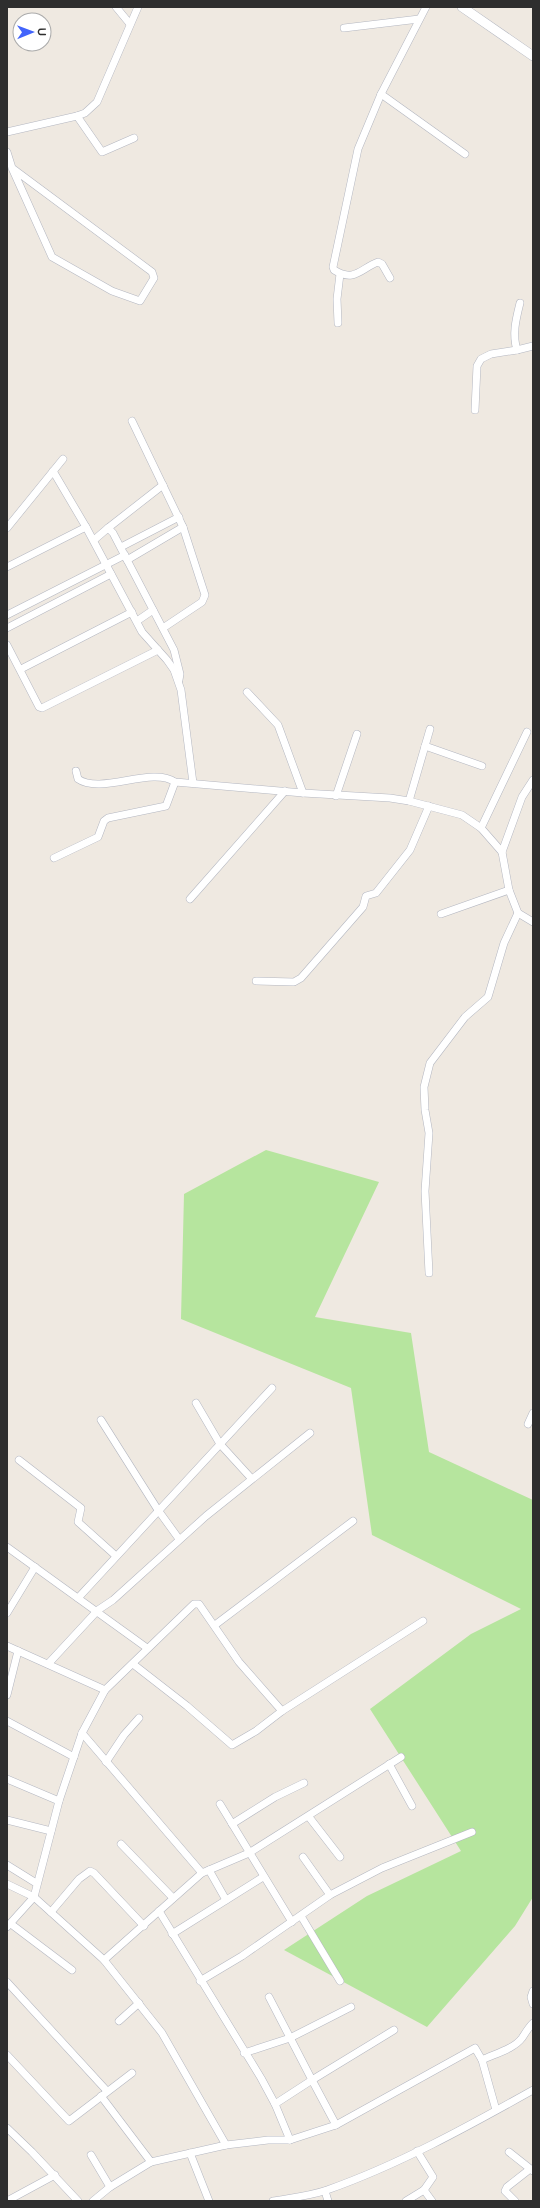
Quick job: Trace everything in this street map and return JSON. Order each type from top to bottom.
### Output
[{"type":"street","points":[[116,7],[130,24]]},
{"type":"street","points":[[7,132],[85,113],[99,98],[138,7]]},
{"type":"street","points":[[390,278],[382,264],[378,262],[360,274],[340,274],[334,270],[333,267],[358,148],[381,94],[426,7]]},
{"type":"street","points":[[462,7],[533,56]]},
{"type":"street","points":[[344,28],[419,19]]},
{"type":"street","points":[[381,94],[465,154]]},
{"type":"street","points":[[77,116],[102,152],[134,138]]},
{"type":"street","points":[[7,152],[12,168],[52,257],[58,262],[112,291],[140,301],[154,278],[152,272],[12,168]]},
{"type":"street","points":[[338,323],[337,299],[340,274]]},
{"type":"street","points":[[517,350],[514,341],[515,322],[520,303]]},
{"type":"street","points":[[475,410],[476,373],[481,358],[491,354],[533,346]]},
{"type":"street","points":[[132,421],[179,517],[205,598],[202,602],[163,628]]},
{"type":"street","points":[[7,528],[63,459]]},
{"type":"street","points":[[53,471],[94,540],[146,637],[167,660],[178,683],[193,783]]},
{"type":"street","points":[[94,540],[163,484]]},
{"type":"street","points":[[121,547],[179,517]]},
{"type":"street","points":[[7,567],[86,527]]},
{"type":"street","points":[[7,615],[126,557],[183,527]]},
{"type":"street","points":[[108,528],[121,547],[174,650],[180,674],[178,683]]},
{"type":"street","points":[[7,628],[112,574]]},
{"type":"street","points":[[137,621],[153,610]]},
{"type":"street","points":[[21,669],[132,612]]},
{"type":"street","points":[[7,645],[21,669],[38,707],[42,708],[158,650]]},
{"type":"street","points":[[247,692],[278,725],[303,794]]},
{"type":"street","points":[[409,801],[430,729]]},
{"type":"street","points":[[481,828],[527,732]]},
{"type":"street","points":[[336,796],[357,734]]},
{"type":"street","points":[[426,746],[482,766]]},
{"type":"street","points":[[76,771],[78,779],[90,784],[136,778],[167,778],[175,782],[303,794],[409,801],[462,815],[481,828],[502,852]]},
{"type":"street","points":[[533,780],[522,797],[502,852],[509,890],[518,913],[533,922]]},
{"type":"street","points":[[54,858],[99,836],[104,821],[108,818],[166,806],[175,782]]},
{"type":"street","points":[[190,899],[285,792]]},
{"type":"street","points":[[256,981],[294,982],[302,978],[363,907],[364,898],[376,893],[410,850],[429,806]]},
{"type":"street","points":[[441,914],[509,890]]},
{"type":"street","points":[[429,1273],[425,1191],[429,1133],[425,1110],[424,1087],[430,1064],[465,1017],[488,997],[504,943],[518,913]]},
{"type":"street","points":[[78,1598],[272,1388]]},
{"type":"street","points":[[196,1403],[220,1444],[252,1478]]},
{"type":"street","points":[[528,1424],[533,1413]]},
{"type":"street","points":[[101,1420],[158,1510],[180,1539]]},
{"type":"street","points":[[48,1664],[98,1610],[113,1600],[180,1539],[252,1478],[310,1433]]},
{"type":"street","points":[[19,1460],[80,1508],[78,1522],[116,1556]]},
{"type":"street","points":[[215,1624],[353,1520]]},
{"type":"street","points":[[7,1547],[78,1598],[98,1610],[147,1648]]},
{"type":"street","points":[[7,1614],[35,1567]]},
{"type":"street","points":[[72,1970],[9,1926],[34,1897],[36,1883],[59,1801],[82,1733],[104,1690],[133,1664],[147,1648],[195,1603],[199,1604],[215,1624],[239,1662],[282,1710]]},
{"type":"street","points":[[133,1664],[188,1706],[231,1745],[256,1731],[282,1710],[423,1621]]},
{"type":"street","points":[[7,1646],[104,1690]]},
{"type":"street","points":[[7,1692],[18,1651]]},
{"type":"street","points":[[106,1762],[124,1735],[139,1718]]},
{"type":"street","points":[[7,1721],[74,1757]]},
{"type":"street","points":[[82,1733],[106,1762],[206,1872],[226,1900]]},
{"type":"street","points":[[104,1960],[144,1926],[173,1898],[206,1872],[249,1853],[309,1817],[401,1756]]},
{"type":"street","points":[[389,1764],[412,1806]]},
{"type":"street","points":[[7,1779],[59,1801]]},
{"type":"street","points":[[232,1824],[275,1797],[304,1783]]},
{"type":"street","points":[[220,1804],[263,1877],[292,1922]]},
{"type":"street","points":[[309,1817],[340,1857]]},
{"type":"street","points":[[7,1820],[51,1831]]},
{"type":"street","points":[[200,1981],[292,1922],[330,1895],[382,1868],[472,1832]]},
{"type":"street","points":[[121,1844],[173,1898]]},
{"type":"street","points":[[303,1858],[330,1895]]},
{"type":"street","points":[[7,1865],[36,1883]]},
{"type":"street","points":[[51,1912],[79,1879],[90,1871],[94,1873],[144,1926]]},
{"type":"street","points":[[172,1934],[263,1877]]},
{"type":"street","points":[[7,1884],[34,1897],[104,1960],[162,2033],[226,2145]]},
{"type":"street","points":[[159,1911],[275,2104],[290,2140]]},
{"type":"street","points":[[301,1916],[340,1981]]},
{"type":"street","points":[[7,1982],[107,2090]]},
{"type":"street","points":[[533,1991],[531,1997],[533,2004]]},
{"type":"street","points":[[269,1997],[336,2125]]},
{"type":"street","points":[[119,2021],[139,2003]]},
{"type":"street","points":[[244,2053],[290,2038],[351,2007]]},
{"type":"street","points":[[482,2060],[509,2048],[520,2039],[533,2023]]},
{"type":"street","points":[[275,2104],[394,2030]]},
{"type":"street","points":[[93,2201],[110,2188],[151,2162],[226,2145],[268,2140],[290,2140],[336,2125],[474,2048],[477,2049],[482,2060],[496,2110]]},
{"type":"street","points":[[7,2055],[69,2121],[107,2090],[132,2073]]},
{"type":"street","points":[[273,2201],[325,2191],[418,2151],[533,2090]]},
{"type":"street","points":[[101,2096],[151,2162]]},
{"type":"street","points":[[7,2128],[55,2175],[78,2201]]},
{"type":"street","points":[[406,2201],[424,2190],[432,2175],[418,2151]]},
{"type":"street","points":[[509,2152],[532,2170],[507,2186],[505,2191],[515,2201]]},
{"type":"street","points":[[190,2153],[210,2201]]},
{"type":"street","points":[[91,2155],[110,2188]]},
{"type":"street","points":[[7,2201],[55,2175]]},
{"type":"street","points":[[424,2190],[432,2201]]},
{"type":"street","points":[[325,2191],[328,2201]]},
{"type":"green space","points":[[266,1150],[379,1182],[315,1317],[411,1333],[429,1452],[533,1500],[533,1897],[515,1926],[427,2027],[284,1950],[367,1896],[461,1851],[370,1709],[471,1634],[521,1609],[372,1535],[351,1388],[181,1319],[184,1194]]}]
